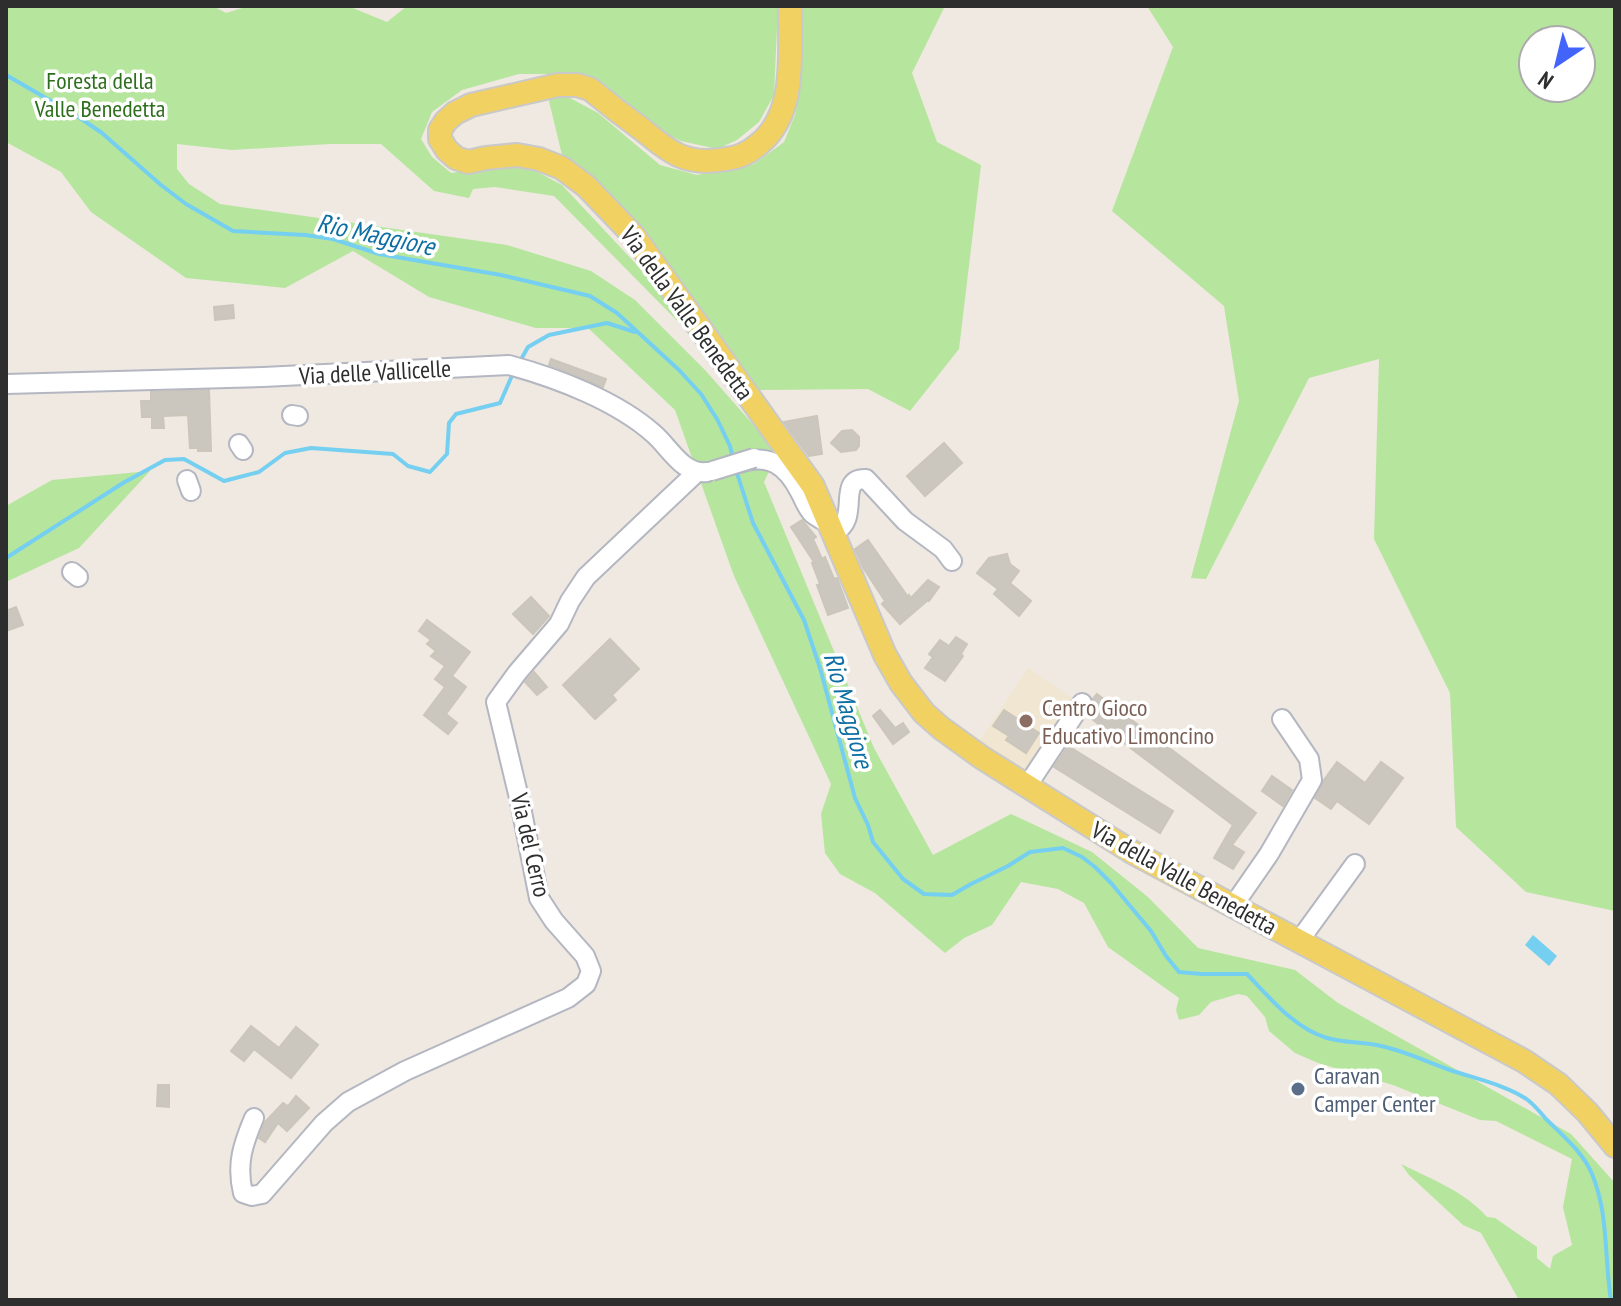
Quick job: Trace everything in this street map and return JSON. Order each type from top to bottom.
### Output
[{"type":"main road","name":"Via della Valle Benedetta","points":[[790,6],[788,84],[780,117],[762,142],[733,159],[713,161],[681,156],[665,148],[590,89],[577,85],[558,85],[471,105],[446,121],[440,130],[440,139],[456,158],[468,162],[517,155],[562,168],[586,186],[634,236],[802,467],[832,528],[885,655],[924,713],[941,728],[981,757],[1132,852],[1524,1061],[1558,1084],[1615,1146]]},
{"type":"street","name":"Via delle Vallicelle","points":[[6,384],[296,376],[509,365],[539,373],[615,408],[654,434],[678,461],[704,472]]},
{"type":"street","points":[[704,472],[754,458],[769,460],[778,464],[796,484],[811,513],[832,528],[842,529],[846,523],[854,481],[866,479],[905,521],[948,555]]},
{"type":"street","name":"Via del Cerro","points":[[254,1118],[241,1148],[243,1193],[252,1196],[262,1194],[324,1123],[348,1102],[405,1071],[568,998],[586,984],[591,971],[585,956],[554,921],[539,898],[496,702],[559,624],[586,577],[704,472]]},
{"type":"street","points":[[1027,786],[1082,703]]},
{"type":"street","points":[[1233,906],[1269,854],[1312,780],[1309,759],[1282,719]]},
{"type":"street","points":[[1299,941],[1355,864]]},
{"type":"shaded area","name":"Centro Gioco Educativo Limoncino","points":[[1028,668],[1074,699],[1025,772],[979,742]]},
{"type":"green space","name":"Foresta della Valle Benedetta","points":[[6,6],[213,6],[226,13],[249,6],[348,6],[387,22],[407,6],[778,6],[774,95],[759,122],[737,140],[717,149],[681,141],[647,124],[596,82],[566,74],[519,74],[462,90],[432,112],[421,139],[432,157],[451,173],[493,167],[530,168],[562,185],[651,280],[708,352],[554,196],[495,187],[473,189],[469,198],[434,191],[381,144],[232,150],[177,144],[177,169],[189,184],[220,204],[507,245],[591,271],[635,300],[705,370],[778,453],[764,482],[874,748],[933,855],[1011,814],[1092,852],[1148,897],[1198,948],[1295,970],[1338,1003],[1571,1134],[1615,1183],[1615,1300],[1519,1300],[1481,1233],[1463,1225],[1401,1164],[1458,1193],[1487,1217],[1495,1218],[1537,1247],[1537,1258],[1550,1269],[1553,1256],[1572,1245],[1563,1207],[1572,1159],[1496,1121],[1480,1120],[1393,1085],[1295,1053],[1269,1031],[1265,1017],[1247,996],[1238,994],[1211,1002],[1199,1015],[1179,1020],[1176,1010],[1179,998],[1108,947],[1084,903],[1058,889],[1021,882],[992,925],[964,938],[945,953],[875,893],[840,874],[825,853],[821,814],[831,784],[734,576],[675,410],[588,328],[536,328],[429,297],[353,251],[285,288],[186,278],[91,212],[61,172],[6,142]]},
{"type":"green space","points":[[797,6],[945,6],[912,73],[937,142],[981,165],[959,349],[910,411],[868,389],[757,390],[628,220],[562,155],[549,101],[557,91],[598,113],[660,165],[697,175],[754,164],[784,142],[795,115],[800,90]]},
{"type":"green space","points":[[1147,6],[1615,6],[1615,911],[1526,892],[1456,827],[1450,693],[1374,539],[1379,359],[1309,378],[1206,579],[1191,578],[1239,401],[1224,306],[1112,211],[1173,47]]},
{"type":"green space","points":[[150,471],[79,548],[6,582],[6,506],[52,480]]},
{"type":"water","points":[[1533,935],[1557,956],[1549,966],[1525,945]]},
{"type":"building","points":[[233,305],[234,318],[215,320],[214,307]]},
{"type":"building","points":[[551,359],[606,379],[603,387],[549,365]]},
{"type":"building","points":[[209,390],[211,451],[190,448],[188,415],[163,416],[164,428],[152,428],[152,417],[142,417],[141,401],[151,401],[151,392]]},
{"type":"building","points":[[817,416],[822,454],[809,456],[784,422]]},
{"type":"building","points":[[852,430],[859,437],[856,450],[841,452],[831,443],[842,431]]},
{"type":"building","points":[[944,443],[962,463],[925,496],[907,476]]},
{"type":"building","points":[[802,520],[816,537],[813,539],[822,559],[825,557],[834,579],[837,578],[848,608],[828,615],[817,585],[820,584],[814,562],[791,527]]},
{"type":"building","points":[[868,540],[908,597],[911,598],[928,580],[939,587],[929,601],[900,624],[882,604],[885,601],[855,549]]},
{"type":"building","points":[[1007,554],[1010,564],[1019,571],[1010,583],[1031,601],[1019,616],[994,594],[998,589],[977,573],[989,558]]},
{"type":"building","points":[[531,597],[549,616],[533,634],[513,614]]},
{"type":"building","points":[[16,607],[23,625],[6,631],[6,611]]},
{"type":"building","points":[[427,620],[470,652],[452,676],[466,687],[446,714],[457,723],[448,734],[424,715],[445,687],[435,679],[445,666],[431,656],[436,651],[427,644],[431,640],[419,631]]},
{"type":"building","points":[[956,637],[967,644],[961,654],[963,656],[945,681],[925,668],[933,657],[929,654],[940,640],[949,646]]},
{"type":"building","points":[[610,639],[639,669],[612,695],[616,700],[595,719],[563,685]]},
{"type":"building","points":[[534,672],[547,687],[537,695],[525,682]]},
{"type":"building","points":[[1097,694],[1256,813],[1232,845],[1244,852],[1233,869],[1214,858],[1233,825],[1088,716]]},
{"type":"building","points":[[880,710],[895,728],[903,723],[909,732],[893,744],[873,716]]},
{"type":"building","points":[[1004,710],[1039,733],[1026,753],[1006,740],[1009,736],[993,726]]},
{"type":"building","points":[[1068,746],[1173,811],[1160,833],[1054,767]]},
{"type":"building","points":[[1337,762],[1365,783],[1381,762],[1403,778],[1369,824],[1337,801],[1331,809],[1315,798]]},
{"type":"building","points":[[1272,776],[1292,790],[1283,806],[1262,791]]},
{"type":"building","points":[[251,1026],[279,1048],[296,1027],[318,1045],[291,1078],[254,1049],[244,1061],[231,1051]]},
{"type":"building","points":[[158,1085],[169,1085],[169,1107],[157,1106]]},
{"type":"building","points":[[296,1096],[309,1108],[287,1131],[278,1123],[265,1142],[259,1138],[265,1122],[283,1103],[288,1106]]},
{"type":"waterway","name":"Rio Maggiore","points":[[6,75],[102,133],[186,204],[233,231],[333,239],[379,254],[501,275],[590,296],[617,313],[701,394],[717,419],[733,458]]},
{"type":"waterway","points":[[519,363],[528,347],[549,335],[607,323],[635,332]]},
{"type":"waterway","points":[[6,558],[123,483],[165,460],[184,459],[224,481],[259,472],[285,453],[311,448],[393,454],[408,466],[430,472],[447,454],[449,423],[456,414],[500,403],[514,371]]},
{"type":"waterway","name":"Rio Maggiore","points":[[736,470],[753,523],[804,620],[855,798],[873,842],[903,879],[924,894],[952,895],[1030,852],[1063,848],[1082,857],[1111,883],[1151,931],[1179,972],[1247,974],[1283,1011],[1315,1033],[1334,1040],[1399,1051],[1521,1096],[1572,1144],[1592,1174],[1604,1221],[1611,1300]]},
{"type":"place","name":"Centro Gioco Educativo Limoncino","points":[[1026,721]]},
{"type":"place","name":"Caravan Camper Center","points":[[1298,1089]]}]
